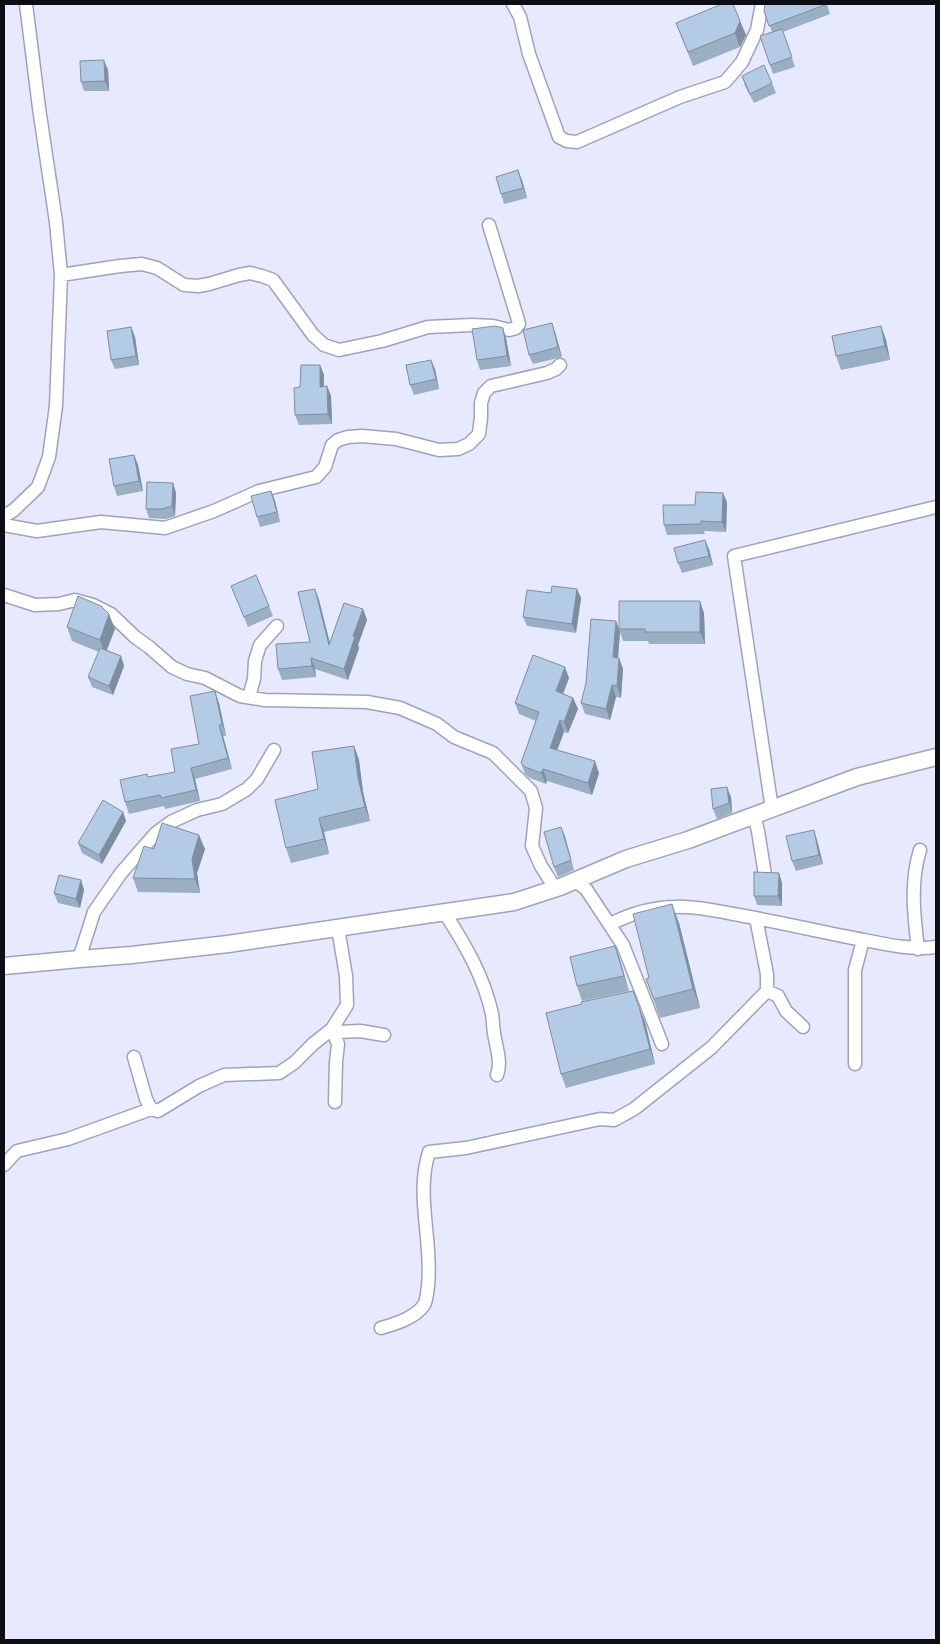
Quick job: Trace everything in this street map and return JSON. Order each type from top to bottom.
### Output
[{"type":"street","points":[[4,516],[14,510],[38,487],[50,457],[56,406],[61,275],[56,222],[38,108],[26,4]]},
{"type":"street","points":[[513,4],[520,17],[529,54],[558,137],[567,141],[577,142],[680,96],[725,82],[742,62],[757,30],[762,4]]},
{"type":"street","points":[[61,275],[142,264],[157,268],[184,285],[198,286],[209,284],[239,274],[250,273],[262,276],[274,280],[314,335],[324,345],[339,350],[382,341],[428,327],[472,325],[493,326],[508,330],[516,328],[519,324],[489,225]]},
{"type":"street","points":[[4,525],[37,531],[101,522],[165,528],[214,511],[259,491],[316,477],[325,468],[332,445],[338,440],[348,437],[362,436],[396,439],[439,450],[458,449],[469,444],[479,434],[481,403],[484,392],[491,386],[547,373],[560,365]]},
{"type":"street","points":[[772,809],[734,556],[936,507]]},
{"type":"street","points":[[4,595],[36,606],[59,604],[75,600],[93,605],[111,614],[135,637],[172,667],[188,674],[205,678],[240,696],[265,700],[367,702],[400,708],[438,724],[454,737],[493,753],[531,791],[536,808],[532,846],[541,866],[555,888]]},
{"type":"street","points":[[249,697],[254,679],[255,661],[260,645],[277,626]]},
{"type":"street","points":[[79,959],[94,912],[121,873],[156,833],[171,822],[197,810],[222,804],[247,789],[257,779],[274,750]]},
{"type":"street","points":[[4,966],[132,955],[228,944],[514,902],[575,881],[626,859],[688,840],[857,777],[936,757]]},
{"type":"street","points":[[754,815],[765,875]]},
{"type":"street","points":[[918,949],[913,890],[916,863],[920,850]]},
{"type":"street","points":[[575,881],[586,890],[623,945],[639,997],[662,1044]]},
{"type":"street","points":[[610,924],[629,914],[678,906],[703,908],[918,949],[936,947]]},
{"type":"street","points":[[444,912],[474,963],[484,986],[492,1016],[500,1068],[497,1075]]},
{"type":"street","points":[[381,1328],[404,1321],[426,1302],[429,1274],[424,1182],[429,1152],[466,1148],[600,1119],[614,1120],[634,1109],[711,1048],[767,991],[767,974],[756,918]]},
{"type":"street","points":[[4,1165],[17,1152],[68,1139],[151,1109],[158,1111],[199,1086],[224,1075],[279,1073],[333,1028],[347,1005],[346,976],[338,928]]},
{"type":"street","points":[[855,1064],[855,970],[863,940]]},
{"type":"street","points":[[767,991],[778,996],[786,1011],[803,1027]]},
{"type":"street","points":[[333,1028],[339,1032],[360,1031],[384,1034]]},
{"type":"street","points":[[333,1028],[338,1044],[335,1102]]},
{"type":"street","points":[[134,1056],[146,1099],[151,1109]]},
{"type":"building","points":[[722,4],[733,4],[740,21],[735,33],[688,52],[676,23]]},
{"type":"building","points":[[765,4],[827,4],[769,26],[764,11]]},
{"type":"building","points":[[782,29],[792,57],[770,65],[760,36]]},
{"type":"building","points":[[104,60],[105,81],[81,82],[80,61]]},
{"type":"building","points":[[764,65],[772,83],[750,94],[742,76]]},
{"type":"building","points":[[518,170],[523,188],[501,194],[496,177]]},
{"type":"building","points":[[552,323],[558,347],[529,355],[523,330]]},
{"type":"building","points":[[495,326],[503,328],[507,356],[477,360],[472,329]]},
{"type":"building","points":[[881,326],[885,346],[836,356],[832,336]]},
{"type":"building","points":[[131,327],[136,356],[111,360],[107,331]]},
{"type":"building","points":[[431,360],[436,379],[410,385],[406,365]]},
{"type":"building","points":[[301,365],[320,365],[320,387],[327,386],[328,414],[295,415],[294,388],[300,387]]},
{"type":"building","points":[[134,455],[139,481],[114,486],[109,459]]},
{"type":"building","points":[[147,482],[173,483],[172,506],[162,509],[146,509]]},
{"type":"building","points":[[271,491],[277,512],[257,517],[251,496]]},
{"type":"building","points":[[696,492],[723,493],[722,522],[701,521],[701,524],[664,525],[663,505],[695,505]]},
{"type":"building","points":[[705,540],[709,556],[678,563],[674,548]]},
{"type":"building","points":[[256,575],[269,606],[244,617],[231,586]]},
{"type":"building","points":[[552,586],[577,589],[572,624],[523,617],[527,590],[551,593]]},
{"type":"building","points":[[315,589],[329,645],[344,603],[363,609],[344,669],[311,658],[312,666],[278,669],[276,644],[310,642],[298,592]]},
{"type":"building","points":[[78,596],[101,606],[109,614],[100,640],[67,627]]},
{"type":"building","points":[[619,601],[700,601],[700,632],[645,632],[645,629],[619,629]]},
{"type":"building","points":[[591,619],[616,621],[613,657],[619,658],[617,686],[612,685],[606,709],[581,703],[586,683]]},
{"type":"building","points":[[100,648],[121,656],[109,686],[88,677]]},
{"type":"building","points":[[533,655],[565,667],[556,691],[573,698],[564,722],[560,720],[550,748],[595,761],[588,783],[543,769],[541,773],[525,767],[521,763],[539,712],[515,703]]},
{"type":"building","points":[[215,691],[222,724],[219,725],[228,758],[191,768],[196,790],[161,798],[160,795],[125,802],[120,780],[147,774],[148,777],[175,772],[171,749],[199,744],[190,696]]},
{"type":"building","points":[[354,746],[358,778],[365,807],[319,818],[324,839],[286,848],[275,800],[318,789],[312,752]]},
{"type":"building","points":[[727,787],[729,803],[713,809],[711,789]]},
{"type":"building","points":[[103,800],[123,812],[99,855],[78,843]]},
{"type":"building","points":[[162,823],[199,835],[192,859],[195,879],[133,878],[144,846],[154,849]]},
{"type":"building","points":[[561,827],[571,860],[554,867],[544,832]]},
{"type":"building","points":[[814,830],[819,855],[792,861],[786,836]]},
{"type":"building","points":[[754,872],[779,873],[778,896],[754,896]]},
{"type":"building","points":[[59,875],[81,880],[76,899],[54,893]]},
{"type":"building","points":[[672,904],[693,989],[654,999],[646,979],[649,978],[633,914]]},
{"type":"building","points":[[615,946],[624,976],[577,986],[570,957]]},
{"type":"building","points":[[633,991],[650,1049],[561,1074],[546,1013],[582,1004],[581,1002]]}]
